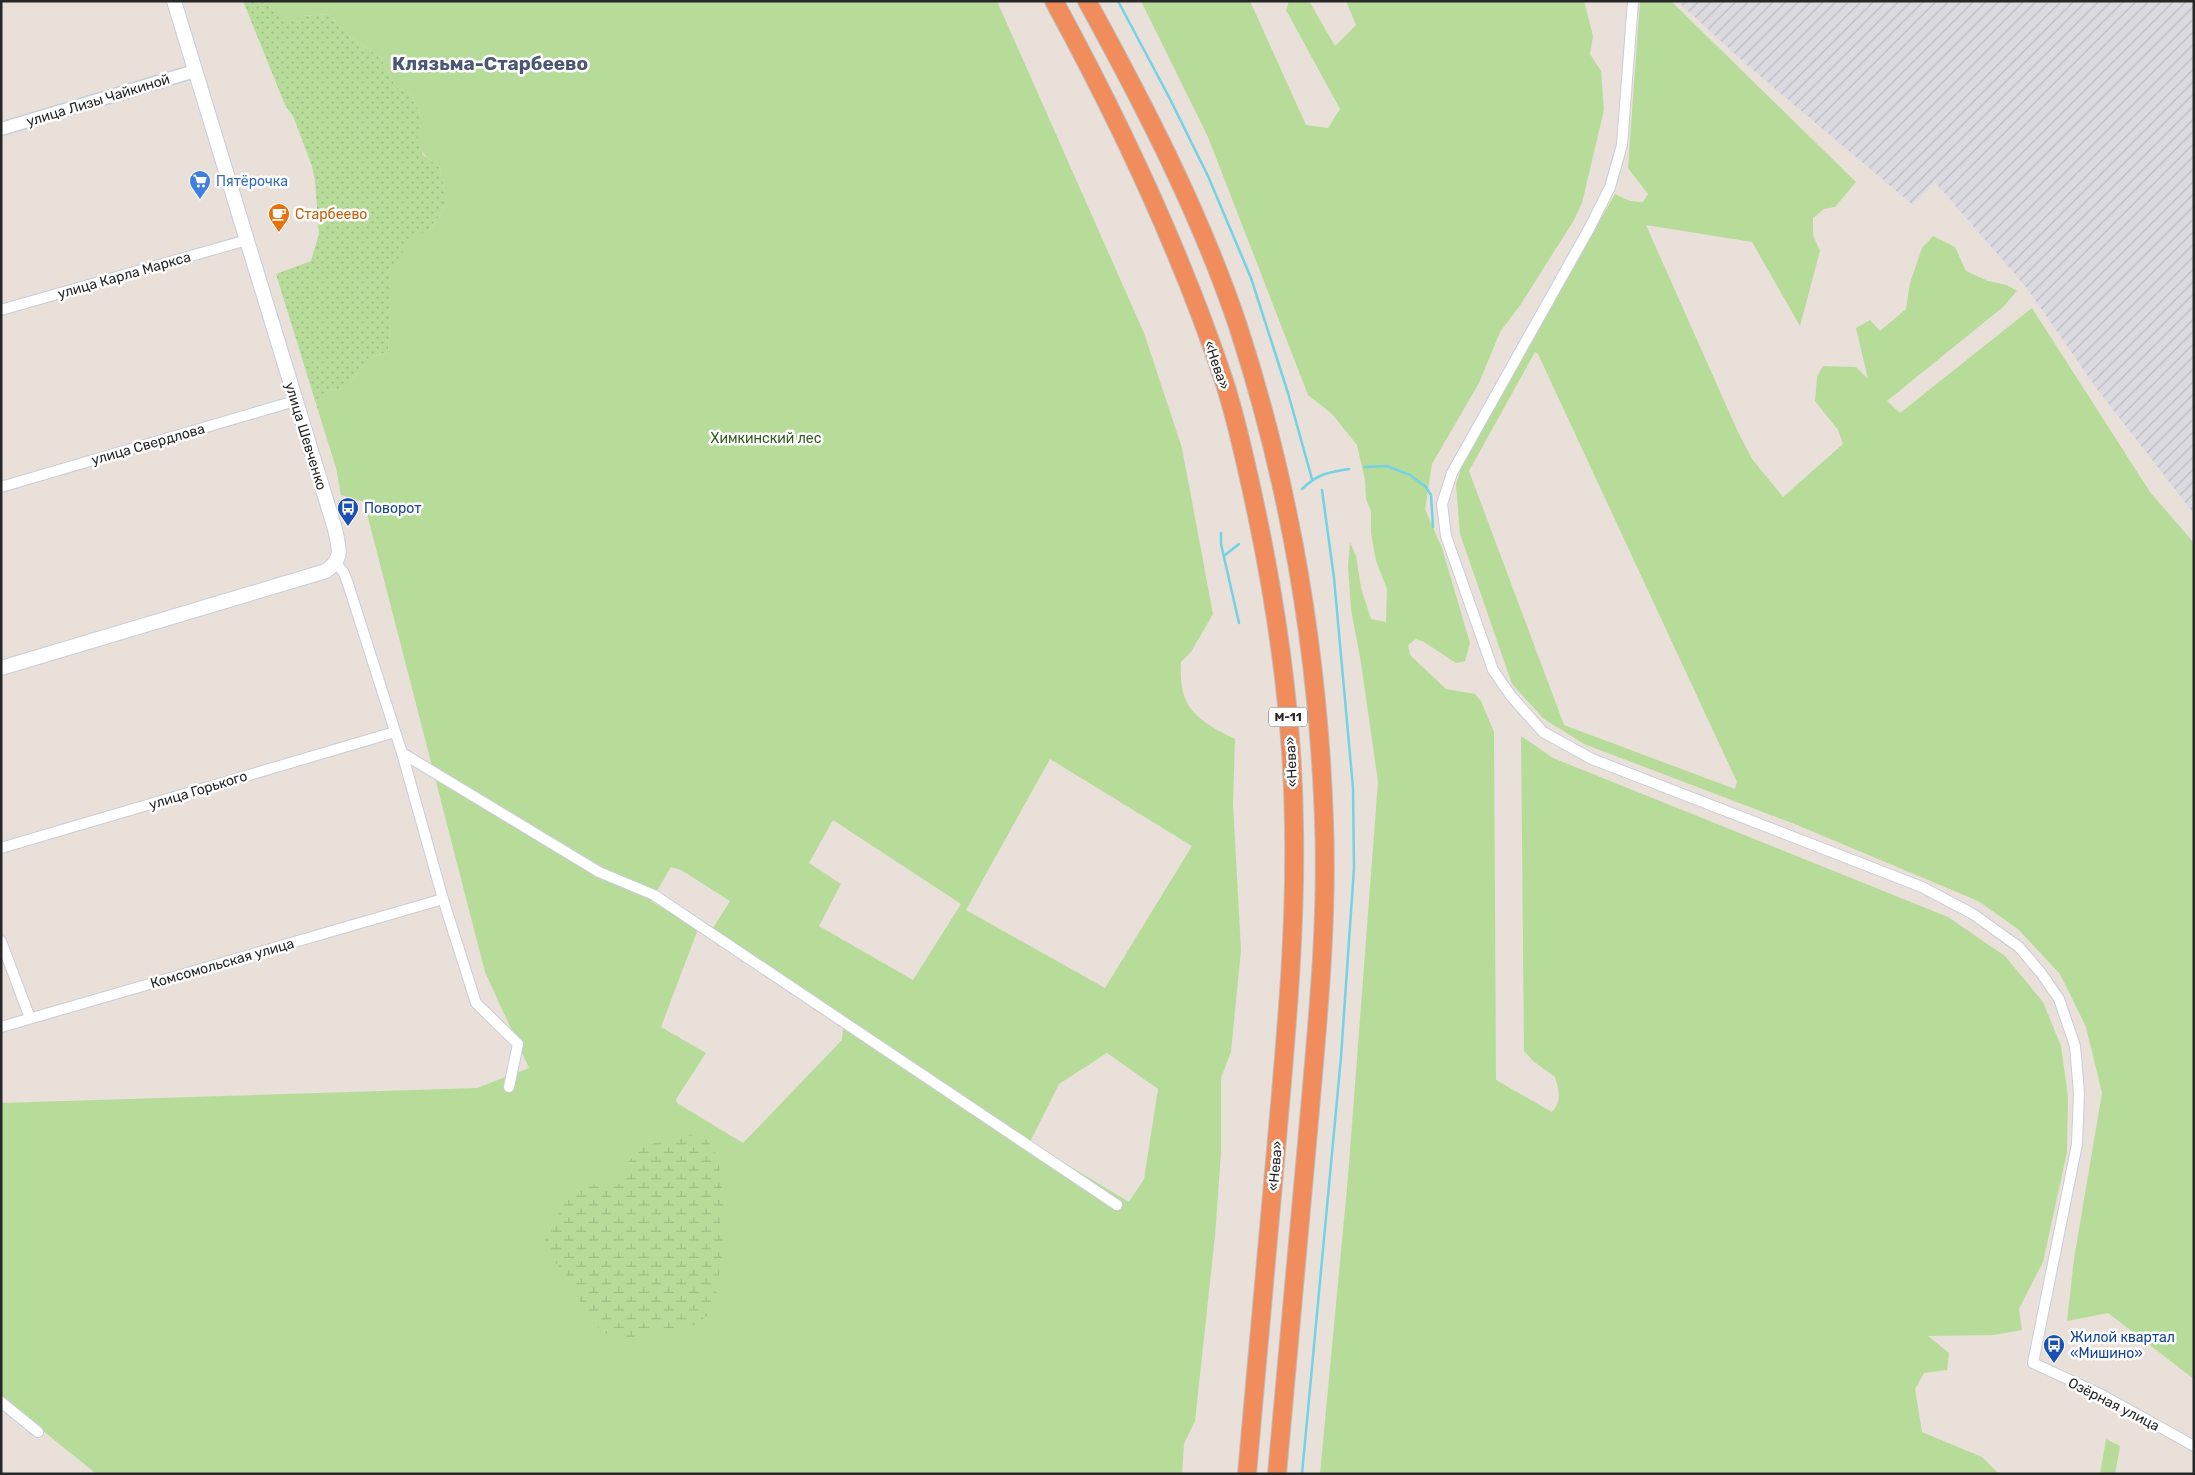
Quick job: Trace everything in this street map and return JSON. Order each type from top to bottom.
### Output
[{"type":"highway","name":"«Нева»","points":[[1054,1],[1131,151],[1193,295],[1226,386],[1266,560],[1279,636],[1286,692],[1292,777],[1294,826],[1293,956],[1247,1474]]},
{"type":"highway","name":"М-11","points":[[1087,1],[1158,138],[1195,218],[1237,324],[1282,486],[1308,624],[1316,689],[1324,822],[1322,959],[1277,1474]]},
{"type":"main road","name":"улица Шевченко","points":[[174,1],[335,529],[339,549],[336,563]]},
{"type":"main road","points":[[1,668],[326,571],[336,563]]},
{"type":"street","name":"Озёрная улица","points":[[1633,1],[1622,145],[1610,187],[1590,227],[1452,473],[1442,504],[1446,536],[1493,670],[1511,696],[1543,732],[1592,759],[1922,886],[1981,920],[2019,947],[2041,973],[2059,999],[2075,1046],[2079,1093],[2077,1144],[2032,1363],[2102,1395],[2194,1446]]},
{"type":"street","name":"улица Лизы Чайкиной","points":[[1,129],[195,71]]},
{"type":"street","name":"улица Карла Маркса","points":[[1,310],[247,240]]},
{"type":"street","name":"улица Свердлова","points":[[1,487],[295,401]]},
{"type":"street","points":[[336,563],[344,573],[348,584],[402,753],[476,1003],[518,1044],[509,1087]]},
{"type":"street","name":"улица Горького","points":[[1,848],[395,732]]},
{"type":"street","points":[[402,753],[599,872],[654,895],[1117,1205]]},
{"type":"street","name":"Комсомольская улица","points":[[1,1027],[444,899]]},
{"type":"street","points":[[1,941],[30,1018]]},
{"type":"street","points":[[1,1402],[38,1432]]},
{"type":"shaded area","points":[[1677,1],[2194,1],[2194,514],[2097,389],[2026,287],[1935,182],[1913,205],[1747,65]]},
{"type":"green space","points":[[243,1],[272,1],[270,9],[301,16],[328,14],[348,35],[381,58],[396,87],[412,95],[423,120],[422,154],[440,168],[447,204],[430,230],[390,329],[388,352],[369,358],[346,388],[328,390],[318,410],[276,274],[311,261],[319,234],[315,180],[312,166],[293,116],[285,105]]},
{"type":"green space","name":"Химкинский лес","points":[[272,1],[997,1],[1144,333],[1182,448],[1213,614],[1191,652],[1181,662],[1183,691],[1186,702],[1192,711],[1210,725],[1235,739],[1233,804],[1241,950],[1231,1052],[1221,1078],[1221,1153],[1215,1236],[1195,1421],[1184,1444],[1182,1474],[94,1474],[94,1472],[1,1397],[1,1103],[477,1088],[529,1068],[485,972],[364,502],[341,495],[336,468],[318,410],[328,390],[346,388],[369,358],[388,352],[390,329],[389,272],[414,235],[430,230],[447,204],[440,168],[420,148],[418,136],[423,120],[412,95],[396,87],[381,58],[348,35],[328,14],[301,16],[291,22],[270,9]],"holes":[[[1050,759],[1192,846],[1105,988],[966,910]],[[833,820],[961,904],[913,980],[819,926],[841,884],[809,863]],[[671,867],[681,870],[730,901],[708,936],[843,1027],[842,1040],[743,1143],[677,1103],[676,1099],[706,1053],[661,1027],[698,929],[651,901]],[[1107,1053],[1158,1089],[1144,1179],[1129,1202],[1030,1142],[1059,1084]],[[687,1134],[708,1140],[718,1159],[724,1202],[720,1223],[724,1245],[713,1311],[695,1325],[650,1331],[624,1340],[602,1332],[587,1314],[565,1273],[548,1255],[544,1232],[558,1215],[567,1195],[583,1180],[602,1189],[623,1183],[629,1161],[645,1146]]]},
{"type":"green space","points":[[1141,1],[1250,1],[1306,125],[1328,128],[1340,109],[1286,10],[1289,1],[1309,1],[1335,46],[1356,25],[1346,1],[1584,1],[1593,36],[1590,54],[1601,71],[1604,110],[1582,203],[1574,220],[1521,304],[1500,332],[1479,383],[1432,464],[1425,509],[1442,548],[1470,643],[1465,661],[1456,663],[1424,642],[1416,639],[1408,645],[1410,655],[1446,689],[1475,694],[1481,701],[1494,732],[1496,1080],[1552,1112],[1557,1104],[1558,1091],[1555,1077],[1533,1061],[1524,1051],[1521,736],[1553,758],[1948,917],[2005,956],[2043,1002],[2061,1046],[2068,1097],[2067,1152],[2043,1262],[2019,1309],[2022,1330],[1994,1335],[1928,1336],[1949,1353],[1947,1370],[1924,1373],[1915,1389],[1922,1432],[1982,1457],[1999,1474],[1320,1474],[1348,1177],[1378,782],[1361,663],[1351,609],[1348,566],[1350,542],[1356,556],[1361,588],[1371,619],[1386,622],[1387,589],[1376,561],[1371,533],[1371,511],[1366,499],[1365,480],[1357,445],[1332,414],[1308,395],[1208,137]]},
{"type":"green space","points":[[1640,1],[1671,1],[1856,182],[1835,207],[1824,209],[1813,218],[1813,235],[1820,251],[1800,326],[1752,242],[1646,225],[1738,432],[1752,459],[1783,497],[1843,444],[1838,430],[1815,401],[1817,377],[1823,366],[1856,367],[1868,379],[1856,328],[1870,320],[1880,331],[1906,309],[1910,283],[1922,248],[1933,236],[1955,247],[1966,271],[1988,281],[2007,285],[2017,291],[2003,307],[1887,401],[1900,413],[2032,308],[2150,492],[2194,543],[2194,1379],[2108,1313],[2067,1321],[2074,1259],[2102,1093],[2086,1027],[2060,974],[2018,929],[1978,901],[1797,825],[1584,744],[1544,719],[1512,684],[1460,534],[1456,485],[1462,464],[1615,194],[1630,201],[1643,202],[1648,194],[1628,168]],"holes":[[[1535,352],[1538,354],[1737,782],[1735,789],[1564,725],[1469,471]]]},
{"type":"green space","points":[[686,1126],[730,1140],[725,1355],[507,1339],[545,1185]]},
{"type":"green space","points":[[2106,1439],[2120,1446],[2115,1474],[2100,1474]]},
{"type":"waterway","points":[[1118,1],[1208,176],[1251,278],[1288,393],[1312,479]]},
{"type":"waterway","points":[[1365,467],[1387,466],[1410,475],[1426,487],[1431,495],[1433,527]]},
{"type":"waterway","points":[[1302,489],[1324,474],[1349,469]]},
{"type":"waterway","points":[[1302,1474],[1341,1057],[1354,868],[1353,788],[1334,578],[1322,490]]},
{"type":"waterway","points":[[1221,533],[1221,544],[1239,623]]},
{"type":"waterway","points":[[1225,555],[1239,544]]},
{"type":"place","name":"Пятёрочка","points":[[200,200]]},
{"type":"place","name":"Старбеево","points":[[279,233]]},
{"type":"place","name":"Поворот","points":[[348,527]]},
{"type":"place","name":"Жилой квартал «Мишино»","points":[[2054,1364]]},
{"type":"district","name":"Клязьма-Старбеево","points":[[490,63]]}]
